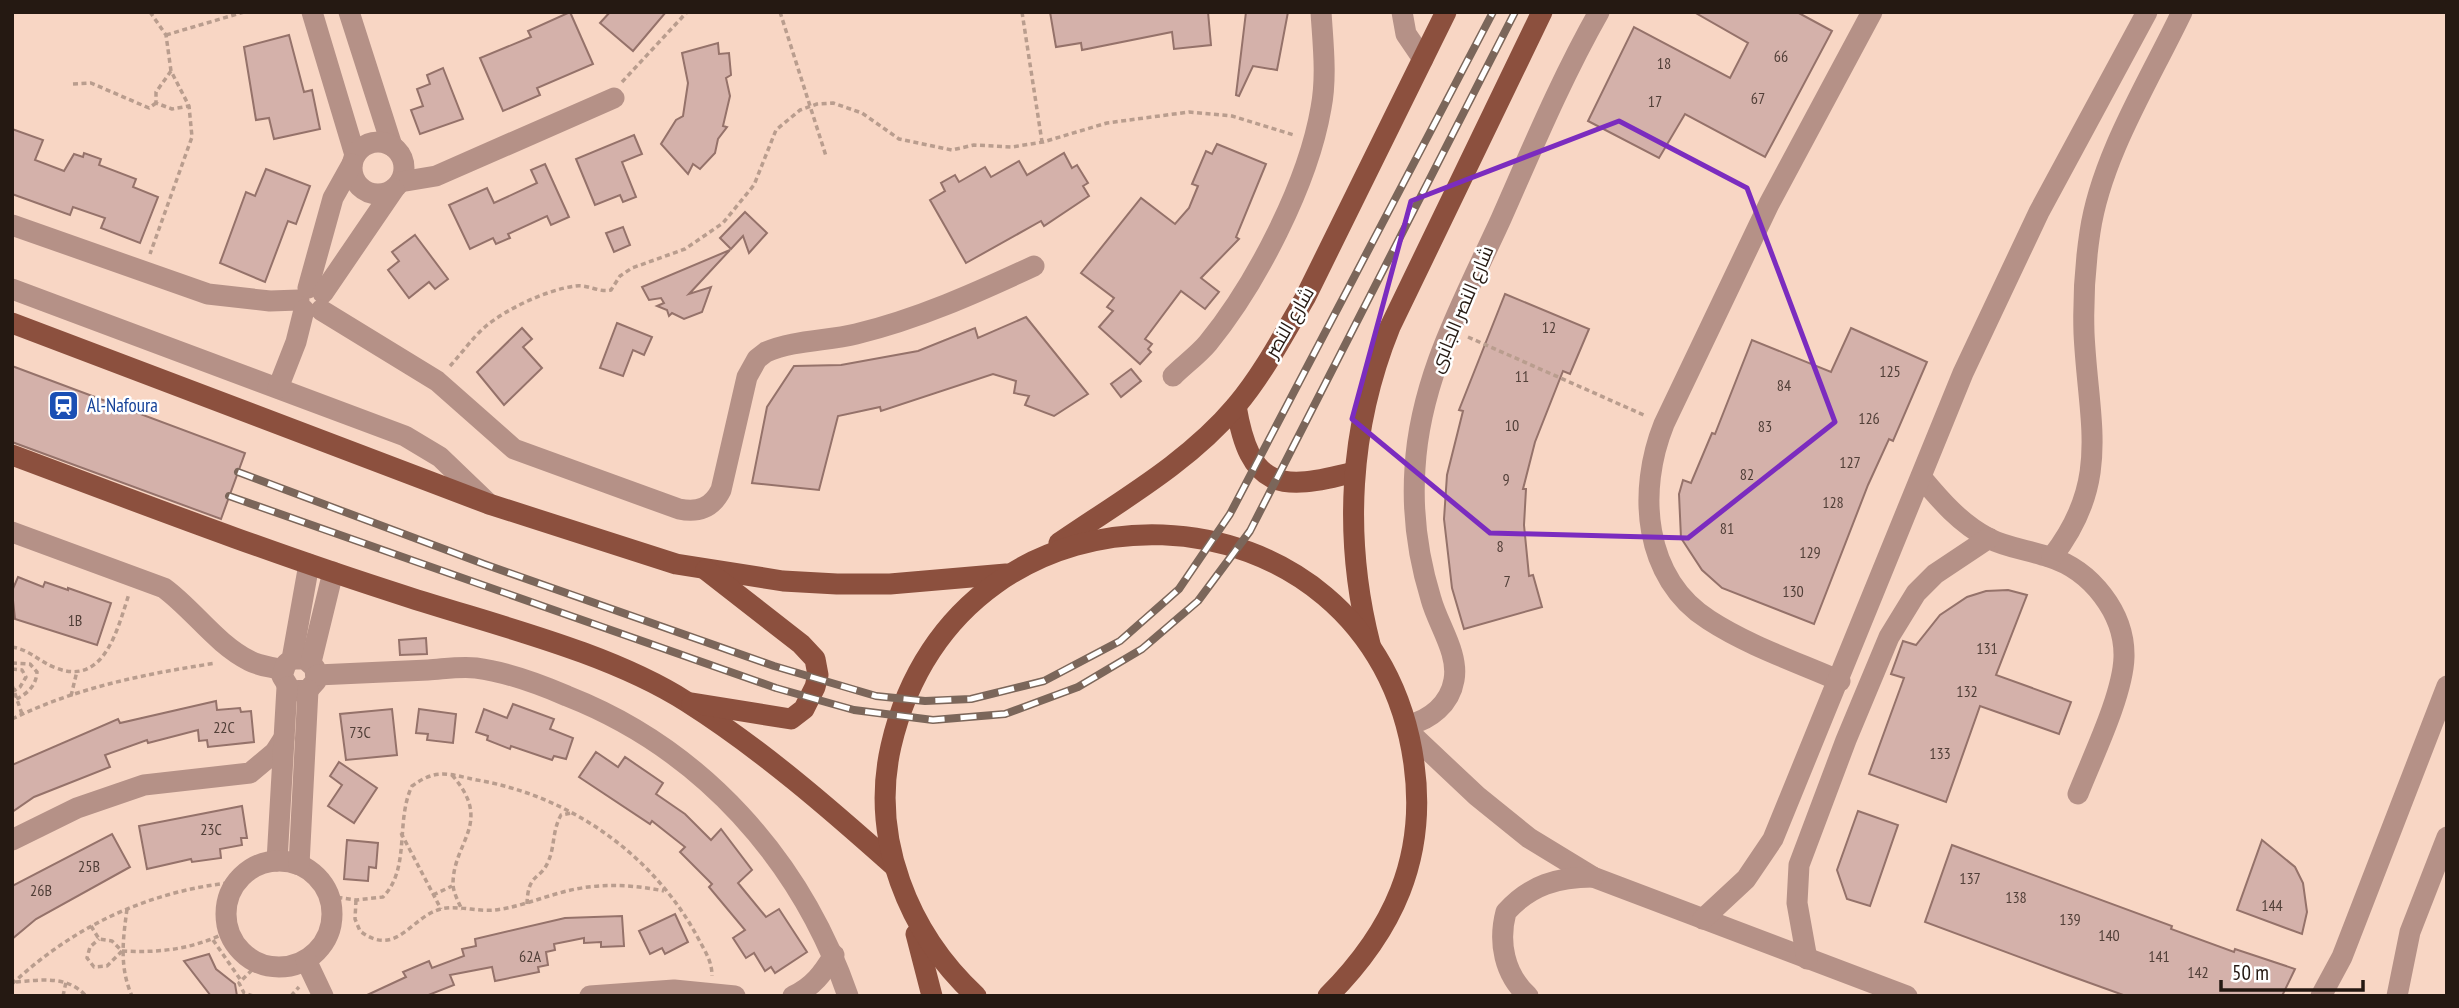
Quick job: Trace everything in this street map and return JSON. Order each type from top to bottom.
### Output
[{"type":"main road","name":"شارع النصر","points":[[1040,556],[1135,494],[1180,459],[1236,406],[1305,298],[1446,12]]},
{"type":"main road","points":[[1372,649],[1359,601],[1353,535],[1354,472],[1372,371],[1390,327],[1542,12]]},
{"type":"main road","points":[[12,323],[489,504],[625,549],[705,570],[836,584],[890,584],[1008,574]]},
{"type":"main road","points":[[1236,406],[1247,451],[1256,468],[1275,479],[1289,484],[1309,483],[1354,472]]},
{"type":"main road","points":[[12,455],[309,564],[583,655],[649,681],[687,702],[788,775],[894,866]]},
{"type":"main road","points":[[932,996],[907,901],[894,866],[887,830],[885,793],[889,755],[897,719],[910,685],[936,642],[978,597],[1008,574],[1040,556],[1091,540],[1144,533],[1197,537],[1248,551],[1296,575],[1338,608],[1372,649],[1393,686],[1409,729],[1418,793],[1412,854],[1393,911],[1361,963],[1328,996]]},
{"type":"main road","points":[[687,702],[791,719],[804,709],[818,675],[815,659],[801,643],[705,570]]},
{"type":"main road","points":[[907,901],[928,942],[956,978],[976,996]]},
{"type":"street","points":[[312,12],[353,159],[356,183],[364,191],[385,193],[397,185],[436,176],[607,101]]},
{"type":"street","points":[[311,300],[386,205],[397,185],[404,162],[392,146],[349,12]]},
{"type":"street","points":[[1172,376],[1207,344],[1269,249],[1287,211],[1312,144],[1324,90],[1321,12]]},
{"type":"street","name":"شارع النصر الجانبى","points":[[1409,729],[1438,710],[1454,681],[1454,659],[1434,610],[1423,568],[1415,502],[1415,468],[1424,402],[1442,344],[1572,59],[1599,12]]},
{"type":"street","points":[[1840,681],[1736,636],[1707,619],[1684,598],[1658,554],[1647,514],[1649,473],[1664,424],[1769,204],[1872,12]]},
{"type":"street","points":[[1703,919],[1745,879],[1773,839],[1840,681],[1963,373],[2028,234],[2147,12]]},
{"type":"street","points":[[2052,557],[2078,520],[2092,472],[2084,303],[2090,234],[2099,186],[2182,12]]},
{"type":"street","points":[[1400,13],[1406,34],[1423,59]]},
{"type":"street","points":[[278,388],[311,300],[333,198],[353,159],[371,142],[392,146]]},
{"type":"street","points":[[12,225],[185,288],[230,298],[311,300],[437,381],[514,449],[679,509],[697,511],[712,504],[721,491],[747,377],[765,352],[856,334],[908,318],[949,304],[1034,266]]},
{"type":"street","points":[[12,289],[423,445],[489,504]]},
{"type":"street","points":[[1921,477],[1944,506],[1989,538],[2052,557],[2082,574],[2105,598],[2116,617],[2123,642],[2121,679],[2078,794]]},
{"type":"street","points":[[12,532],[164,588],[227,646],[246,658],[299,674],[475,668],[536,683],[604,712],[646,735],[695,771],[740,812],[779,859],[812,910],[834,955],[848,996]]},
{"type":"street","points":[[1807,959],[1797,903],[1799,865],[1846,740],[1889,637],[1901,614],[1935,574],[1989,538]]},
{"type":"street","points":[[299,865],[304,774],[299,674],[309,564]]},
{"type":"street","points":[[277,861],[284,738],[299,674],[333,572]]},
{"type":"street","points":[[2321,996],[2342,957],[2447,686]]},
{"type":"street","points":[[1409,729],[1477,796],[1529,838],[1593,877],[1907,996]]},
{"type":"street","points":[[12,840],[77,808],[144,785],[250,773],[275,752],[284,738]]},
{"type":"street","points":[[250,773],[280,801]]},
{"type":"street","points":[[282,773],[304,774]]},
{"type":"street","points":[[2397,996],[2410,932],[2447,837]]},
{"type":"street","points":[[277,861],[299,865],[312,872],[329,896],[331,925],[318,951],[306,960],[289,966],[259,963],[221,936],[226,905],[237,882],[248,871],[277,861]]},
{"type":"street","points":[[1528,996],[1513,979],[1506,962],[1502,936],[1506,912],[1537,886],[1564,877],[1593,877]]},
{"type":"street","points":[[793,996],[804,991],[822,975],[834,955]]},
{"type":"street","points":[[306,960],[323,996]]},
{"type":"street","points":[[590,996],[674,990],[735,996]]},
{"type":"path","points":[[144,272],[192,137],[190,106],[171,71],[166,35],[150,12]]},
{"type":"path","points":[[166,35],[244,12]]},
{"type":"path","points":[[607,101],[687,12]]},
{"type":"path","points":[[780,12],[826,156]]},
{"type":"path","points":[[1022,12],[1043,142]]},
{"type":"path","points":[[156,103],[156,92],[171,71]]},
{"type":"path","points":[[73,84],[91,83],[149,108],[156,103]]},
{"type":"path","points":[[156,103],[172,109],[190,106]]},
{"type":"path","points":[[437,381],[486,326],[505,315],[571,286],[584,285],[602,291],[611,290],[620,276],[632,268],[685,250],[712,233],[735,211],[754,185],[776,130],[791,115],[809,106],[833,103],[848,107],[875,121],[899,139],[952,150],[974,145],[1012,147],[1043,142],[1100,124],[1189,112],[1254,121],[1312,144]]},
{"type":"path","points":[[1451,329],[1664,424]]},
{"type":"path","points":[[12,647],[30,651],[56,668],[77,671],[91,666],[105,656],[134,578]]},
{"type":"path","points":[[12,719],[135,675],[246,658]]},
{"type":"path","points":[[12,663],[30,664],[37,672],[35,684],[15,700]]},
{"type":"path","points":[[12,669],[22,670],[26,675],[24,682],[13,691]]},
{"type":"path","points":[[71,696],[77,671]]},
{"type":"path","points":[[12,685],[22,714]]},
{"type":"path","points":[[329,896],[356,900],[383,897],[390,890],[398,874],[405,800],[412,786],[430,774],[452,775],[508,786],[573,813],[633,855],[667,891],[687,919],[712,964],[713,993]]},
{"type":"path","points":[[452,775],[463,788],[471,817],[469,835],[453,886],[462,910]]},
{"type":"path","points":[[527,904],[533,877],[550,860],[554,828],[561,815],[573,813]]},
{"type":"path","points":[[401,833],[441,909]]},
{"type":"path","points":[[13,983],[57,947],[128,908],[171,893],[237,882]]},
{"type":"path","points":[[433,895],[453,886]]},
{"type":"path","points":[[356,900],[355,919],[360,931],[384,940],[403,934],[441,909],[492,911],[527,904],[560,892],[603,886],[667,891]]},
{"type":"path","points":[[128,908],[122,951],[125,977],[132,996]]},
{"type":"path","points":[[91,926],[99,939],[112,942],[122,951],[153,953],[183,949],[221,936],[240,979],[242,990],[253,996]]},
{"type":"path","points":[[99,939],[88,952],[89,963],[94,967],[114,963],[122,951]]},
{"type":"path","points":[[240,979],[259,963]]},
{"type":"path","points":[[13,983],[47,979],[66,982],[86,996]]},
{"type":"path","points":[[63,996],[66,982]]},
{"type":"highlighted area","points":[[1619,121],[1747,188],[1835,422],[1688,538],[1490,533],[1352,419],[1411,201]]},
{"type":"building","points":[[570,12],[593,64],[537,88],[540,95],[503,111],[480,58],[531,37],[528,31]]},
{"type":"building","points":[[610,12],[666,12],[633,51],[600,23]]},
{"type":"building","points":[[1050,12],[1208,12],[1211,45],[1174,49],[1172,32],[1082,50],[1081,43],[1056,47]]},
{"type":"building","points":[[1246,12],[1288,12],[1277,70],[1253,66],[1239,96],[1236,95]]},
{"type":"building","points":[[1694,12],[1797,12],[1832,31],[1765,157],[1685,114],[1659,158],[1588,121],[1634,27],[1730,78],[1748,43]]},
{"type":"building","points":[[289,35],[304,92],[312,90],[320,129],[274,139],[269,118],[256,120],[244,47]]},
{"type":"building","points":[[718,43],[719,54],[729,53],[731,75],[726,78],[730,96],[723,126],[727,127],[718,139],[715,153],[700,169],[693,164],[688,174],[661,144],[676,120],[683,116],[688,83],[682,53]]},
{"type":"building","points":[[443,68],[463,119],[420,134],[411,110],[423,106],[417,89],[430,84],[427,75]]},
{"type":"building","points":[[12,129],[43,140],[35,160],[64,171],[74,154],[83,157],[84,153],[101,159],[99,165],[136,179],[133,187],[158,197],[140,243],[101,228],[105,218],[73,207],[70,215],[12,194]]},
{"type":"building","points":[[634,135],[642,154],[622,162],[636,197],[623,202],[620,195],[595,205],[576,159]]},
{"type":"building","points":[[1217,144],[1266,164],[1236,237],[1239,239],[1201,278],[1219,292],[1205,309],[1181,291],[1145,339],[1152,344],[1148,349],[1151,352],[1140,364],[1099,327],[1113,311],[1107,307],[1114,298],[1081,273],[1141,198],[1175,224],[1189,208],[1198,186],[1192,184],[1206,151],[1212,154]]},
{"type":"building","points":[[1064,153],[1072,168],[1077,165],[1088,183],[1083,186],[1089,196],[1044,226],[1041,221],[966,263],[930,200],[945,191],[941,183],[955,175],[959,182],[985,167],[991,177],[1019,161],[1027,175]]},
{"type":"building","points":[[545,164],[569,217],[551,225],[547,216],[508,234],[510,238],[496,244],[493,238],[470,249],[449,205],[487,188],[494,203],[537,183],[531,170]]},
{"type":"building","points":[[266,169],[310,186],[296,224],[288,221],[265,282],[220,263],[246,192],[255,196]]},
{"type":"building","points":[[745,212],[767,233],[749,253],[743,236],[731,249],[720,238]]},
{"type":"building","points":[[623,227],[630,245],[614,252],[606,233]]},
{"type":"building","points":[[415,235],[448,279],[435,289],[429,282],[409,298],[388,270],[399,261],[392,252]]},
{"type":"building","points":[[730,250],[689,294],[711,287],[702,312],[684,319],[672,313],[669,316],[667,310],[657,306],[664,303],[661,298],[649,300],[642,287]]},
{"type":"building","points":[[1505,294],[1589,329],[1570,374],[1563,371],[1535,442],[1523,489],[1526,489],[1524,525],[1529,576],[1533,575],[1542,607],[1464,629],[1452,588],[1444,519],[1447,475],[1463,411],[1459,410]]},
{"type":"building","points":[[1026,317],[1088,394],[1054,416],[1025,405],[1029,396],[1014,393],[1016,381],[993,374],[881,411],[880,407],[838,416],[819,490],[752,483],[767,407],[794,366],[841,365],[918,351],[975,328],[978,338]]},
{"type":"building","points":[[617,323],[652,337],[644,355],[633,350],[623,376],[600,368]]},
{"type":"building","points":[[522,328],[532,339],[523,347],[542,368],[504,405],[477,372]]},
{"type":"building","points":[[1851,328],[1927,362],[1893,441],[1889,439],[1868,485],[1814,624],[1722,588],[1702,570],[1681,538],[1679,494],[1683,480],[1691,483],[1712,433],[1715,434],[1752,340],[1831,372]]},
{"type":"building","name":"Al-Nafoura","points":[[12,366],[245,453],[221,519],[12,442]]},
{"type":"building","points":[[1131,369],[1141,381],[1121,397],[1111,384]]},
{"type":"building","points":[[18,577],[43,587],[45,582],[111,603],[97,645],[15,619],[12,591]]},
{"type":"building","points":[[2008,590],[2027,595],[1996,675],[2071,702],[2059,734],[1980,706],[1946,802],[1869,774],[1904,678],[1891,674],[1903,641],[1916,645],[1940,615],[1967,597],[1986,591]]},
{"type":"building","points":[[426,638],[427,654],[400,655],[399,640]]},
{"type":"building","points":[[216,701],[217,710],[240,708],[241,712],[251,711],[254,742],[208,747],[207,740],[199,741],[198,730],[148,743],[147,740],[105,755],[110,767],[34,797],[12,812],[12,765],[118,719],[120,723]]},
{"type":"building","points":[[513,704],[554,719],[550,729],[573,738],[566,759],[554,756],[552,760],[511,746],[510,749],[487,740],[488,736],[476,732],[484,709],[507,718]]},
{"type":"building","points":[[392,709],[397,755],[346,760],[340,714]]},
{"type":"building","points":[[419,709],[456,714],[453,743],[427,740],[428,734],[416,733]]},
{"type":"building","points":[[596,752],[618,767],[625,757],[663,783],[656,794],[685,814],[711,840],[721,829],[752,870],[738,883],[766,917],[779,909],[807,952],[775,973],[771,967],[765,971],[754,953],[746,958],[733,938],[745,930],[709,887],[712,884],[680,852],[685,847],[652,821],[650,824],[579,777]]},
{"type":"building","points":[[339,762],[377,788],[354,823],[328,806],[342,785],[330,776]]},
{"type":"building","points":[[242,806],[247,838],[241,838],[242,845],[220,849],[221,858],[192,862],[191,859],[147,869],[139,826]]},
{"type":"building","points":[[1858,811],[1898,825],[1870,906],[1847,899],[1837,870]]},
{"type":"building","points":[[112,834],[130,867],[36,919],[12,939],[12,886]]},
{"type":"building","points":[[347,840],[378,843],[376,868],[369,867],[368,881],[344,879]]},
{"type":"building","points":[[2262,840],[2295,867],[2303,883],[2307,912],[2302,934],[2237,910]]},
{"type":"building","points":[[1952,845],[2172,926],[2171,929],[2234,952],[2235,949],[2295,969],[2282,996],[2126,996],[2065,974],[1925,922]]},
{"type":"building","points":[[675,914],[688,942],[665,954],[662,948],[650,954],[639,931]]},
{"type":"building","points":[[622,916],[624,946],[601,947],[601,942],[584,943],[584,938],[554,944],[555,950],[546,952],[548,965],[538,967],[539,972],[495,981],[492,967],[450,975],[454,985],[426,996],[365,996],[406,977],[403,972],[429,961],[432,968],[464,956],[462,949],[476,946],[475,939],[565,918]]},
{"type":"building","points":[[209,954],[216,969],[235,984],[237,996],[211,996],[184,961]]},
{"type":"railway","points":[[238,472],[484,564],[774,666],[876,696],[925,701],[971,699],[1044,681],[1120,641],[1179,589],[1230,514],[1493,12]]},
{"type":"railway","points":[[229,496],[776,688],[854,710],[933,720],[1005,714],[1078,687],[1142,649],[1198,601],[1250,531],[1515,12]]},
{"type":"place","name":"Al-Nafoura","points":[[64,405]]}]
